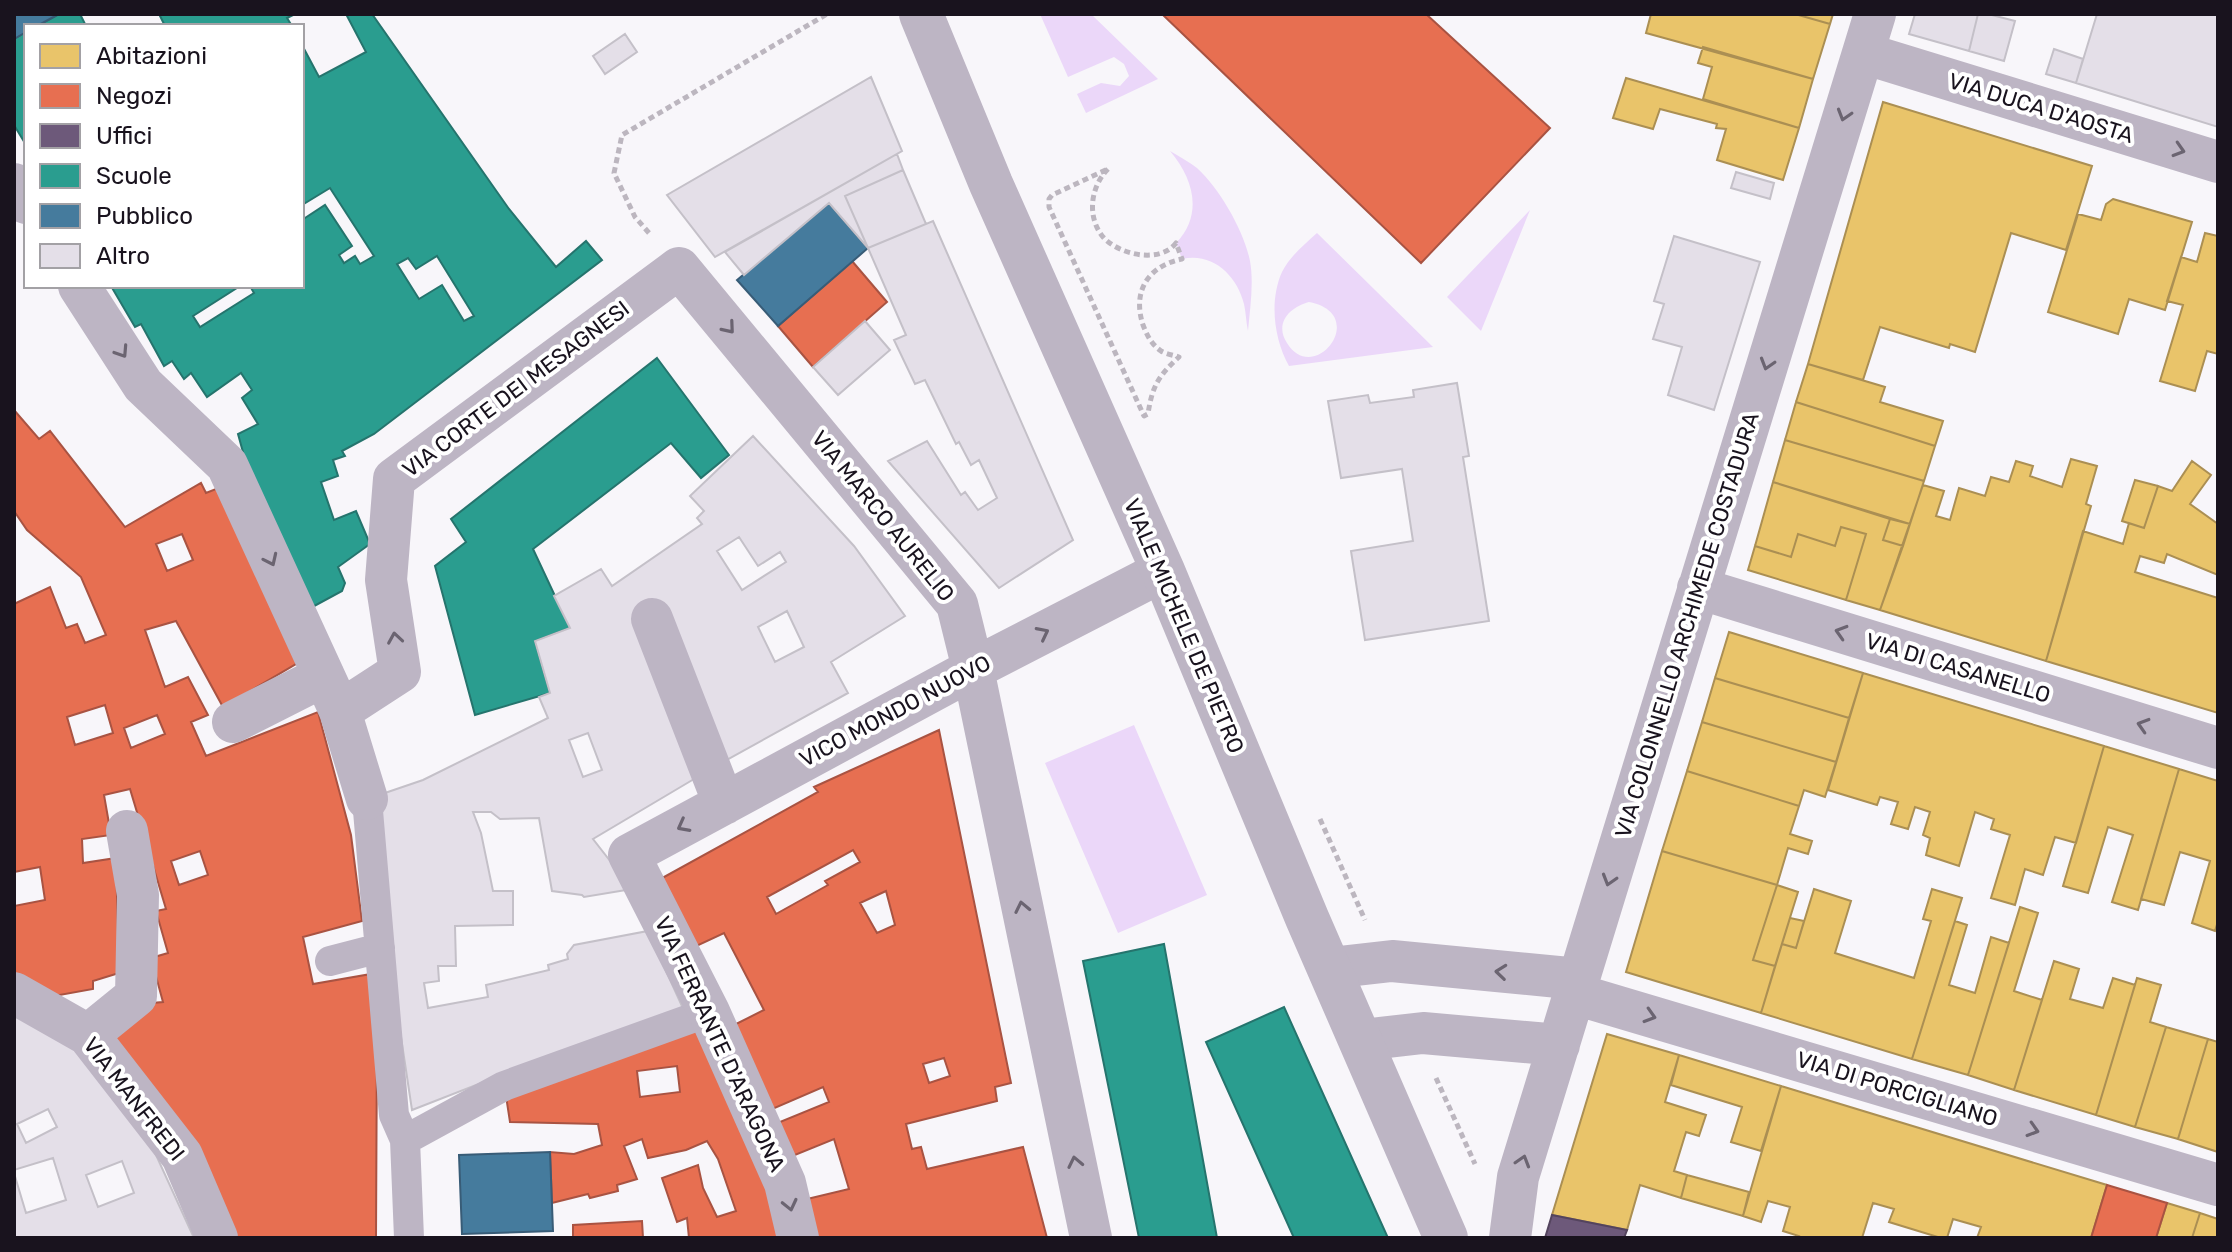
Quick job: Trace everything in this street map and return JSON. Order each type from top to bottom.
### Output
[{"type":"street","name":"VIALE MICHELE DE PIETRO","points":[[921,14],[991,184],[1163,571],[1307,918],[1446,1238]]},
{"type":"street","name":"VIA COLONNELLO ARCHIMEDE COSTADURA","points":[[1510,1238],[1518,1177],[1875,14]]},
{"type":"street","name":"VIA DUCA D'AOSTA","points":[[1863,53],[2218,162]]},
{"type":"street","name":"VIA MARCO AURELIO","points":[[679,268],[957,604],[1091,1238]]},
{"type":"street","name":"VIA CORTE DEI MESAGNESI","points":[[332,694],[400,672],[386,580],[394,479],[679,268]]},
{"type":"street","points":[[80,288],[143,385],[227,465],[332,694],[367,799],[409,1238]]},
{"type":"street","name":"VICO MONDO NUOVO","points":[[629,855],[973,669],[1163,571]]},
{"type":"street","name":"VIA DI CASANELLO","points":[[1698,588],[2218,748]]},
{"type":"street","points":[[652,619],[724,804]]},
{"type":"street","points":[[233,722],[332,694]]},
{"type":"street","points":[[88,1035],[136,996],[138,895],[127,831]]},
{"type":"street","name":"VIA FERRANTE D'ARAGONA","points":[[629,855],[709,1012],[785,1183],[798,1238]]},
{"type":"street","points":[[330,961],[380,948]]},
{"type":"street","name":"VIA DI PORCIGLIANO","points":[[1330,968],[1392,961],[1577,987],[2218,1185]]},
{"type":"street","name":"VIA MANFREDI","points":[[14,993],[88,1035],[182,1156],[217,1238]]},
{"type":"street","points":[[400,1128],[504,1086],[709,1012]]},
{"type":"street","points":[[1362,1040],[1423,1033],[1559,1045]]},
{"type":"path","points":[[679,268],[635,217],[614,173],[622,135],[827,14]]},
{"type":"path","points":[[1108,169],[1098,179],[1092,195],[1093,211],[1104,238],[1141,255],[1158,255],[1176,243],[1182,259],[1159,267],[1147,279],[1140,294],[1139,313],[1147,337],[1161,351],[1179,357],[1161,373],[1151,394],[1148,414],[1144,416],[1049,207],[1052,195],[1108,169]]},
{"type":"shaded area","points":[[1040,14],[1091,14],[1158,79],[1086,113],[1077,94],[1101,83],[1120,86],[1129,76],[1124,64],[1114,57],[1068,77]]},
{"type":"shaded area","points":[[1170,151],[1206,177],[1237,224],[1250,261],[1252,278],[1248,331],[1241,294],[1222,268],[1204,259],[1182,259],[1176,243],[1190,220],[1192,196],[1185,173]]},
{"type":"shaded area","points":[[1530,210],[1481,331],[1447,297]]},
{"type":"shaded area","points":[[1317,233],[1433,347],[1289,366],[1275,320],[1278,283],[1285,266]],"holes":[[[1309,302],[1327,309],[1336,320],[1336,332],[1331,344],[1322,353],[1311,357],[1298,354],[1283,336],[1286,317]]]},
{"type":"shaded area","points":[[1134,725],[1207,895],[1118,933],[1045,763]]},
{"type":"building: Abitazioni","points":[[1651,14],[1795,14],[1830,24],[1813,79],[1646,33]]},
{"type":"building: Abitazioni","points":[[1795,14],[1833,14],[1830,24]]},
{"type":"building: Abitazioni","points":[[1703,47],[1813,79],[1799,128],[1703,99],[1712,67],[1698,63]]},
{"type":"building: Abitazioni","points":[[1626,78],[1799,128],[1783,180],[1717,160],[1726,129],[1716,128],[1717,124],[1660,109],[1653,129],[1613,118]]},
{"type":"building: Abitazioni","points":[[1883,102],[2092,166],[2066,250],[2011,233],[1975,352],[1950,344],[1949,348],[1880,327],[1863,380],[1808,364]]},
{"type":"building: Abitazioni","points":[[2113,199],[2192,222],[2165,310],[2129,299],[2118,334],[2048,312],[2078,214],[2101,220],[2106,204]]},
{"type":"building: Abitazioni","points":[[2205,233],[2218,236],[2218,354],[2207,351],[2195,391],[2160,381],[2183,305],[2167,301],[2181,257],[2197,262]]},
{"type":"building: Abitazioni","points":[[1808,364],[1885,387],[1880,402],[1943,421],[1935,446],[1796,402]]},
{"type":"building: Abitazioni","points":[[1796,402],[1935,446],[1924,481],[1785,440]]},
{"type":"building: Abitazioni","points":[[1785,440],[1924,481],[1910,524],[1773,482]]},
{"type":"building: Abitazioni","points":[[2071,459],[2097,466],[2086,504],[2091,506],[2046,661],[1880,610],[1923,485],[1944,491],[1936,516],[1950,520],[1959,488],[1985,496],[1991,477],[2009,482],[2016,461],[2033,466],[2030,476],[2062,487]]},
{"type":"building: Abitazioni","points":[[2192,461],[2211,475],[2190,504],[2218,524],[2218,575],[2167,554],[2164,563],[2140,556],[2135,572],[2218,598],[2218,713],[2046,661],[2083,531],[2123,544],[2129,523],[2144,528],[2158,486],[2172,491]]},
{"type":"building: Abitazioni","points":[[2135,480],[2158,486],[2144,528],[2122,521]]},
{"type":"building: Abitazioni","points":[[1773,482],[1890,519],[1883,540],[1903,546],[1880,610],[1846,600],[1866,534],[1841,527],[1835,546],[1798,534],[1791,557],[1755,546]]},
{"type":"building: Abitazioni","points":[[1890,519],[1910,524],[1903,546],[1883,540]]},
{"type":"building: Abitazioni","points":[[1841,527],[1866,534],[1846,600],[1748,570],[1755,546],[1791,557],[1798,534],[1835,546]]},
{"type":"building: Abitazioni","points":[[1729,632],[1863,673],[1849,718],[1715,678]]},
{"type":"building: Abitazioni","points":[[1863,673],[2104,746],[2076,843],[2055,837],[2043,875],[2025,869],[2015,905],[1991,898],[2010,835],[1991,829],[1994,819],[1975,812],[1959,866],[1926,855],[1930,838],[1923,835],[1930,812],[1915,807],[1908,829],[1891,824],[1898,802],[1880,797],[1877,805],[1828,790]]},
{"type":"building: Abitazioni","points":[[1715,678],[1849,718],[1836,762],[1702,722]]},
{"type":"building: Abitazioni","points":[[1702,722],[1836,762],[1825,797],[1804,790],[1799,806],[1687,771]]},
{"type":"building: Abitazioni","points":[[2104,746],[2179,769],[2138,910],[2112,902],[2133,835],[2108,827],[2088,893],[2063,886]]},
{"type":"building: Abitazioni","points":[[2179,769],[2218,781],[2218,921],[2215,931],[2192,923],[2210,861],[2180,852],[2164,905],[2141,899]]},
{"type":"building: Abitazioni","points":[[1687,771],[1799,806],[1790,834],[1812,841],[1808,854],[1788,848],[1777,885],[1662,851]]},
{"type":"building: Abitazioni","points":[[1662,851],[1777,885],[1753,960],[1775,966],[1761,1013],[1626,972]]},
{"type":"building: Abitazioni","points":[[1777,885],[1798,892],[1775,966],[1753,960]]},
{"type":"building: Abitazioni","points":[[1814,889],[1851,901],[1835,953],[1914,978],[1931,921],[1923,919],[1932,889],[1962,898],[1912,1059],[1761,1013],[1782,944],[1796,948]]},
{"type":"building: Abitazioni","points":[[2020,907],[2038,913],[2014,991],[2042,1000],[2014,1090],[1968,1075]]},
{"type":"building: Abitazioni","points":[[1790,918],[1804,921],[1796,948],[1782,944]]},
{"type":"building: Abitazioni","points":[[1955,921],[1967,925],[1949,985],[1975,993],[1991,937],[2009,943],[1968,1075],[1912,1059]]},
{"type":"building: Abitazioni","points":[[2054,961],[2079,969],[2070,999],[2103,1008],[2113,978],[2135,985],[2096,1115],[2014,1090]]},
{"type":"building: Abitazioni","points":[[2137,978],[2161,985],[2150,1022],[2166,1027],[2135,1127],[2096,1115]]},
{"type":"building: Abitazioni","points":[[2166,1027],[2208,1039],[2178,1139],[2135,1127]]},
{"type":"building: Abitazioni","points":[[1607,1034],[1679,1055],[1665,1102],[1706,1115],[1699,1136],[1686,1132],[1674,1171],[1687,1175],[1681,1198],[1640,1185],[1627,1230],[1552,1215]]},
{"type":"building: Abitazioni","points":[[2208,1039],[2218,1042],[2218,1152],[2178,1139]]},
{"type":"building: Abitazioni","points":[[1679,1055],[1781,1086],[1761,1151],[1731,1142],[1742,1107],[1671,1085]]},
{"type":"building: Abitazioni","points":[[1781,1086],[2107,1185],[2091,1238],[1977,1238],[1981,1227],[1953,1219],[1947,1238],[1941,1238],[1889,1222],[1894,1209],[1873,1203],[1862,1238],[1798,1238],[1783,1231],[1790,1207],[1768,1201],[1761,1222],[1743,1216]]},
{"type":"building: Abitazioni","points":[[1687,1175],[1749,1192],[1743,1216],[1681,1198]]},
{"type":"building: Abitazioni","points":[[2167,1203],[2200,1213],[2192,1238],[2156,1238]]},
{"type":"building: Abitazioni","points":[[2200,1213],[2218,1219],[2218,1238],[2192,1238]]},
{"type":"building: Negozi","points":[[1162,14],[1426,14],[1550,128],[1421,263]]},
{"type":"building: Negozi","points":[[852,261],[887,302],[813,367],[778,326]]},
{"type":"building: Negozi","points":[[14,410],[39,439],[50,431],[125,527],[201,483],[206,493],[221,487],[301,661],[223,707],[176,621],[145,630],[165,687],[188,677],[208,715],[191,722],[206,756],[318,712],[351,835],[362,921],[303,937],[313,984],[371,974],[377,1027],[376,1238],[230,1238],[123,1062],[111,1024],[139,1004],[163,1002],[151,958],[168,953],[156,911],[166,909],[130,789],[104,795],[111,835],[82,839],[83,863],[116,858],[119,973],[93,981],[93,989],[54,996],[14,983],[14,906],[45,900],[40,867],[14,872],[14,604],[50,587],[66,628],[77,624],[85,643],[106,635],[81,577],[27,530],[14,511]],"holes":[[[182,534],[193,560],[167,571],[156,544]],[[105,705],[113,733],[75,745],[67,717]],[[157,715],[165,734],[131,748],[124,728]],[[200,851],[208,875],[179,885],[171,861]]]},
{"type":"building: Negozi","points":[[939,730],[1011,1083],[995,1087],[997,1101],[906,1124],[912,1149],[921,1147],[927,1169],[1023,1147],[1047,1238],[812,1238],[807,1199],[849,1189],[834,1139],[790,1157],[775,1124],[829,1102],[823,1087],[770,1110],[730,1027],[764,1010],[724,933],[690,949],[655,882],[818,792],[814,787]],"holes":[[[853,850],[860,862],[825,881],[828,885],[776,914],[767,897]],[[886,891],[895,925],[877,933],[860,903]],[[944,1058],[950,1076],[929,1083],[923,1064]]]},
{"type":"building: Negozi","points":[[704,1023],[759,1144],[780,1238],[689,1238],[687,1218],[677,1222],[662,1178],[698,1165],[703,1188],[717,1217],[736,1211],[718,1159],[707,1141],[686,1150],[648,1158],[642,1139],[624,1146],[637,1179],[617,1185],[618,1191],[590,1198],[588,1194],[552,1203],[550,1152],[574,1154],[602,1145],[598,1124],[510,1122],[506,1096]],"holes":[[[677,1066],[680,1092],[640,1097],[637,1071]]]},
{"type":"building: Negozi","points":[[2107,1185],[2167,1203],[2156,1238],[2091,1238]]},
{"type":"building: Negozi","points":[[642,1221],[643,1238],[573,1238],[573,1225]]},
{"type":"building: Uffici","points":[[1552,1215],[1627,1230],[1624,1238],[1545,1238]]},
{"type":"building: Scuole","points":[[59,14],[80,14],[85,24],[41,24]]},
{"type":"building: Scuole","points":[[159,14],[295,14],[287,18],[291,24],[164,24]]},
{"type":"building: Scuole","points":[[346,14],[372,14],[509,209],[556,267],[586,241],[602,260],[374,434],[342,451],[345,456],[333,460],[338,476],[321,482],[334,520],[356,511],[370,544],[338,567],[345,583],[342,591],[305,611],[246,463],[238,434],[258,424],[242,398],[252,390],[241,373],[207,397],[191,373],[184,379],[172,361],[164,366],[141,324],[135,327],[112,288],[237,288],[193,316],[200,327],[254,293],[251,288],[304,288],[304,219],[325,205],[352,246],[339,255],[344,263],[355,256],[360,264],[374,256],[330,188],[304,204],[304,49],[319,77],[366,52]],"holes":[[[437,256],[474,316],[464,321],[442,285],[419,299],[397,264],[408,258],[416,269]]]},
{"type":"building: Scuole","points":[[24,33],[24,142],[14,125],[14,39]]},
{"type":"building: Scuole","points":[[657,358],[729,455],[701,478],[671,443],[533,549],[570,628],[535,641],[550,693],[475,715],[435,566],[466,542],[451,519]]},
{"type":"building: Scuole","points":[[1164,944],[1217,1238],[1139,1238],[1083,961]]},
{"type":"building: Scuole","points":[[1284,1007],[1388,1238],[1294,1238],[1206,1042]]},
{"type":"building: Pubblico","points":[[14,14],[59,14],[41,24],[24,24],[24,33],[14,39]]},
{"type":"building: Pubblico","points":[[829,203],[868,248],[778,326],[737,280]]},
{"type":"building: Pubblico","points":[[550,1152],[553,1231],[462,1234],[459,1155]]},
{"type":"building: Altro","points":[[1915,14],[1978,14],[1969,51],[1909,34]]},
{"type":"building: Altro","points":[[1978,14],[2015,21],[2004,61],[1969,51]]},
{"type":"building: Altro","points":[[2097,14],[2218,14],[2218,127],[2076,83]]},
{"type":"building: Altro","points":[[625,34],[637,52],[605,74],[593,56]]},
{"type":"building: Altro","points":[[2054,49],[2083,59],[2076,83],[2046,74]]},
{"type":"building: Altro","points":[[871,77],[902,151],[715,257],[667,195]]},
{"type":"building: Altro","points":[[897,154],[903,170],[845,196],[868,248],[829,203],[744,275],[725,252]]},
{"type":"building: Altro","points":[[903,170],[926,224],[868,248],[845,196]]},
{"type":"building: Altro","points":[[1736,172],[1774,183],[1770,199],[1731,188]]},
{"type":"building: Altro","points":[[933,221],[1073,540],[999,588],[888,461],[927,441],[961,495],[965,492],[978,510],[997,498],[979,460],[971,465],[959,442],[956,444],[925,380],[915,384],[894,340],[906,335],[868,248]]},
{"type":"building: Altro","points":[[1674,236],[1760,262],[1714,410],[1668,395],[1682,347],[1653,339],[1664,304],[1654,301]]},
{"type":"building: Altro","points":[[865,321],[890,350],[838,395],[813,367]]},
{"type":"building: Altro","points":[[1457,383],[1469,456],[1463,457],[1489,621],[1365,640],[1351,551],[1413,541],[1402,469],[1341,478],[1328,401],[1368,395],[1370,403],[1414,397],[1413,390]]},
{"type":"building: Altro","points":[[753,436],[854,546],[905,616],[831,662],[848,693],[593,839],[632,889],[584,897],[552,891],[539,818],[500,819],[491,812],[473,812],[481,833],[493,891],[513,891],[513,925],[455,926],[456,966],[438,966],[439,981],[424,983],[428,1008],[488,997],[486,985],[549,970],[548,965],[568,959],[567,954],[574,945],[648,931],[686,1015],[540,1060],[412,1110],[393,984],[379,795],[423,780],[548,718],[539,697],[550,693],[535,641],[570,628],[554,596],[601,569],[612,586],[702,524],[697,518],[704,511],[690,496]],"holes":[[[739,537],[758,566],[780,552],[786,562],[742,590],[717,551]],[[787,611],[804,647],[775,662],[758,627]],[[588,733],[602,770],[583,777],[569,740]]]},
{"type":"building: Altro","points":[[14,1009],[85,1047],[151,1144],[194,1238],[14,1238],[14,1173],[26,1213],[66,1200],[53,1158],[14,1170]],"holes":[[[48,1109],[57,1127],[26,1143],[17,1124]],[[122,1161],[134,1193],[98,1207],[86,1175]]]}]
